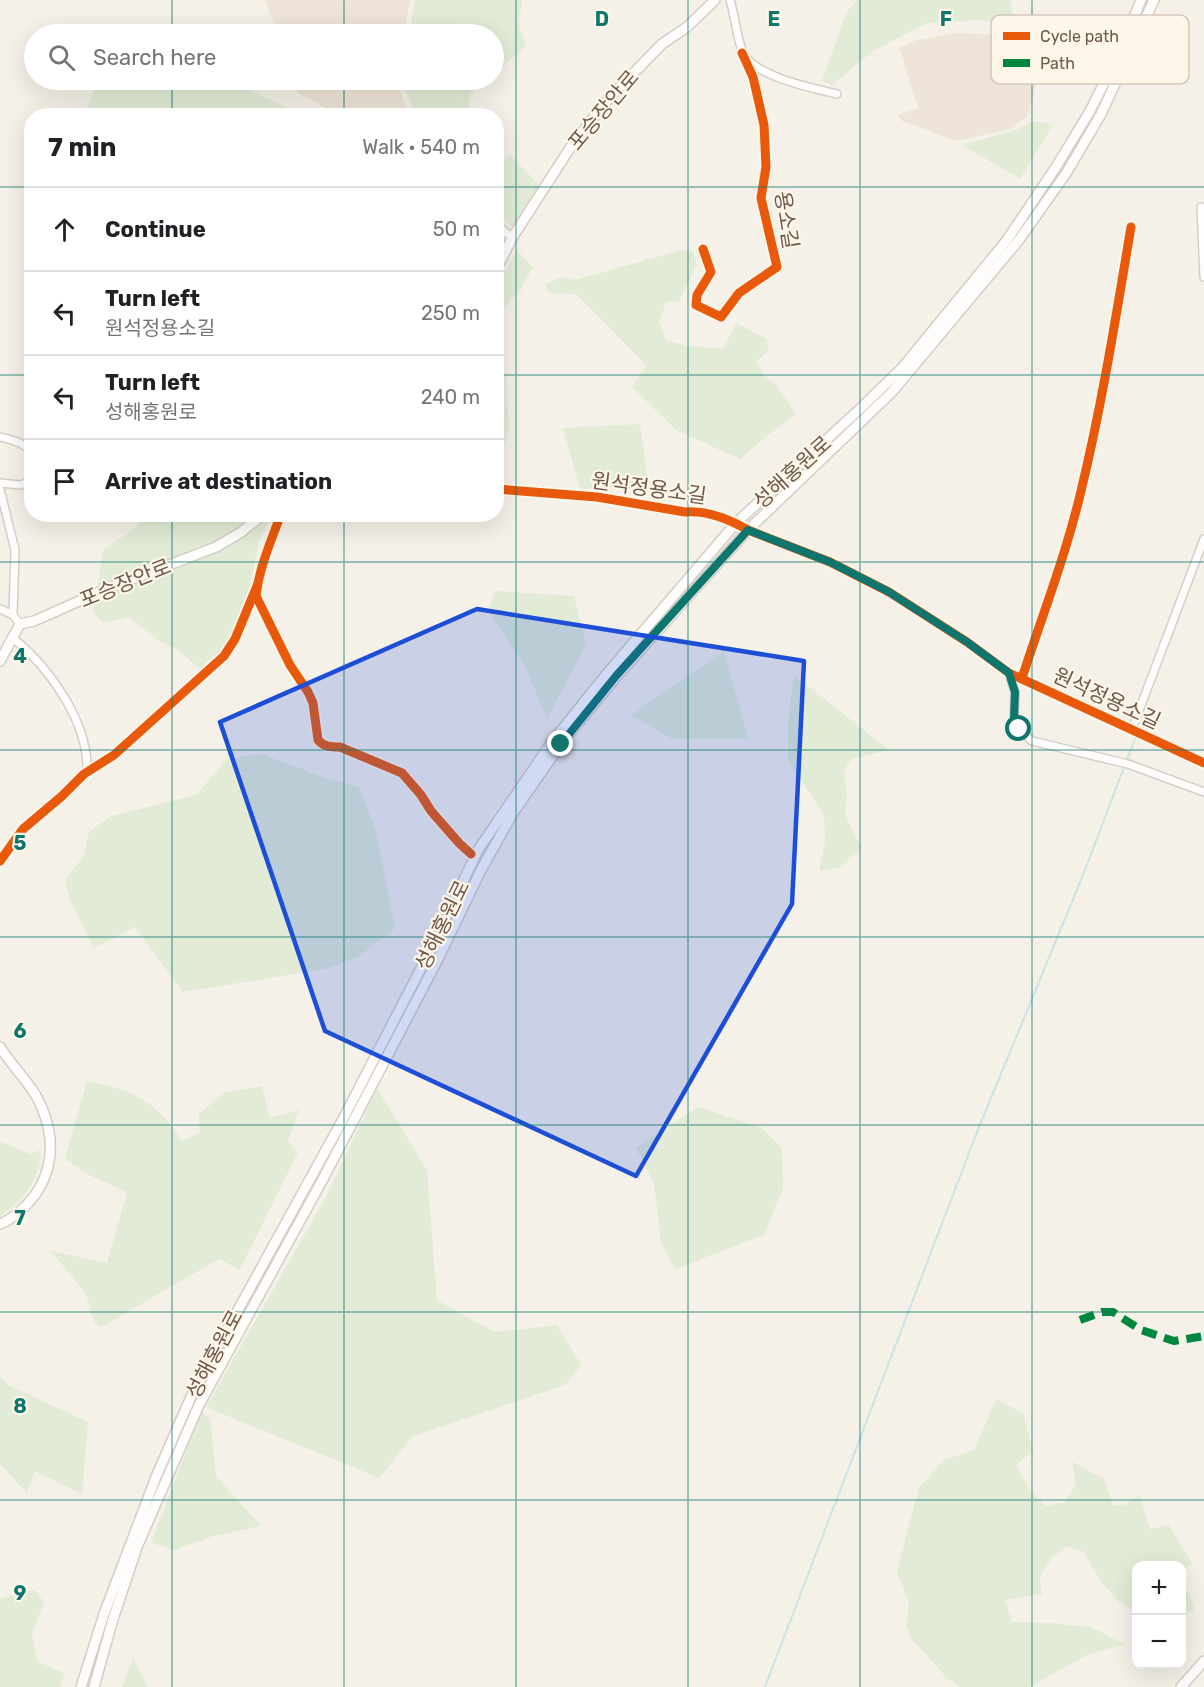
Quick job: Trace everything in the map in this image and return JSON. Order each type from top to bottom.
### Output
[{"type":"main road","name":"포승장안로","points":[[504,254],[572,145],[609,99],[662,44],[687,27],[715,0]]},
{"type":"main road","name":"성해홍원로","points":[[1135,15],[1141,0]]},
{"type":"main road","name":"성해홍원로","points":[[1147,15],[1154,0]]},
{"type":"main road","name":"성해홍원로","points":[[81,1687],[104,1614],[156,1477],[194,1390],[342,1121],[432,947],[478,850],[552,742],[605,676],[736,523],[902,368],[1000,249],[1056,167],[1104,84]]},
{"type":"main road","name":"성해홍원로","points":[[94,1687],[136,1547],[199,1405],[324,1179],[513,813],[561,744],[616,676],[748,530],[892,392],[1018,240],[1067,172],[1101,114],[1115,84]]},
{"type":"main road","name":"원석정용소길","points":[[504,490],[597,497],[685,512],[700,510],[736,523],[748,530],[830,562],[889,592],[967,642],[1009,673],[1204,763]]},
{"type":"main road","name":"포승장안로","points":[[20,624],[34,621],[104,590],[216,547],[254,522]]},
{"type":"main road","points":[[0,662],[20,624]]},
{"type":"main road","points":[[0,1047],[34,1092],[43,1108],[51,1160],[46,1177],[30,1202],[7,1222],[0,1224]]},
{"type":"main road","points":[[1181,1687],[1204,1661]]},
{"type":"street","name":"용소길","points":[[703,249],[711,272],[697,295],[696,305],[721,317],[739,293],[777,267],[761,198],[766,167],[765,125],[753,78],[742,53],[730,0]]},
{"type":"street","points":[[742,53],[758,68],[776,78],[837,94]]},
{"type":"street","points":[[1201,207],[1204,277]]},
{"type":"street","points":[[1022,678],[1072,528],[1082,490],[1131,227]]},
{"type":"street","points":[[504,231],[512,238]]},
{"type":"street","points":[[0,437],[24,446]]},
{"type":"street","points":[[0,483],[24,484]]},
{"type":"street","points":[[0,489],[15,550],[13,615]]},
{"type":"street","points":[[0,861],[24,829],[87,772],[114,755],[224,656],[236,639],[258,584],[278,522]]},
{"type":"street","points":[[1132,729],[1204,539]]},
{"type":"street","points":[[258,584],[256,596],[290,665],[313,703],[318,740],[321,744],[340,747],[402,773],[422,795],[430,811],[471,854]]},
{"type":"street","points":[[0,609],[13,615],[20,624]]},
{"type":"street","points":[[13,638],[37,659],[59,690],[81,730],[88,755],[87,772]]},
{"type":"street","points":[[1009,673],[1015,692],[1014,718],[1019,729],[1032,741],[1128,764],[1204,792]]},
{"type":"highlighted area","points":[[477,609],[804,661],[792,904],[636,1176],[325,1031],[220,722]]},
{"type":"shaded area","points":[[265,0],[410,0],[406,24],[274,24]]},
{"type":"shaded area","points":[[956,33],[991,34],[991,84],[1036,84],[1028,116],[1010,129],[956,141],[902,121],[898,115],[918,108],[899,47],[917,40]]},
{"type":"shaded area","points":[[297,90],[400,90],[406,108],[325,108],[298,93]]},
{"type":"green space","points":[[415,0],[522,0],[519,25],[526,46],[504,65],[504,24],[411,24]]},
{"type":"green space","points":[[857,0],[1010,0],[1013,15],[991,15],[991,22],[977,20],[927,23],[873,51],[832,85],[822,81],[846,13]]},
{"type":"green space","points":[[94,90],[249,90],[288,108],[87,108]]},
{"type":"green space","points":[[406,90],[475,90],[470,94],[469,108],[412,108]]},
{"type":"green space","points":[[1032,121],[1053,125],[1020,179],[962,145],[1019,129]]},
{"type":"green space","points":[[510,155],[540,186],[512,227],[504,220],[504,161]]},
{"type":"green space","points":[[681,250],[693,251],[697,265],[679,301],[666,302],[659,322],[666,340],[688,346],[723,349],[736,323],[767,339],[768,351],[756,362],[764,376],[777,386],[796,414],[740,459],[676,430],[632,387],[647,366],[576,294],[549,293],[545,285],[561,277],[575,280]]},
{"type":"green space","points":[[517,251],[533,267],[519,291],[504,308],[504,272]]},
{"type":"green space","points":[[504,373],[506,377],[509,428],[504,447]]},
{"type":"green space","points":[[640,424],[648,485],[580,489],[563,428]]},
{"type":"green space","points":[[138,522],[269,522],[259,542],[250,585],[231,645],[201,670],[178,650],[158,640],[129,617],[104,623],[93,612],[103,550],[137,527]]},
{"type":"green space","points":[[495,591],[574,596],[586,644],[547,719],[526,668],[488,611]]},
{"type":"green space","points":[[724,651],[748,739],[672,739],[631,715]]},
{"type":"green space","points":[[794,675],[889,750],[851,759],[844,771],[847,794],[845,813],[853,833],[863,847],[839,868],[819,871],[825,841],[824,815],[788,760],[788,721]]},
{"type":"green space","points":[[261,754],[326,778],[359,787],[376,832],[395,928],[358,957],[325,969],[183,992],[135,927],[94,948],[70,899],[65,880],[84,856],[89,832],[111,816],[196,795],[227,759]]},
{"type":"green space","points":[[87,1081],[118,1089],[142,1099],[163,1116],[182,1141],[200,1133],[199,1114],[224,1093],[262,1086],[270,1118],[299,1110],[288,1141],[298,1152],[240,1270],[219,1259],[101,1327],[94,1322],[86,1294],[51,1251],[107,1263],[127,1192],[89,1175],[65,1159]]},
{"type":"green space","points":[[377,1088],[427,1170],[437,1300],[494,1332],[557,1325],[581,1365],[565,1385],[413,1436],[379,1478],[206,1407],[326,1197]]},
{"type":"green space","points":[[698,1107],[762,1128],[782,1148],[783,1188],[764,1235],[675,1269],[661,1241],[654,1184],[636,1148]]},
{"type":"green space","points":[[0,1141],[30,1154],[41,1150],[38,1170],[29,1188],[0,1216]]},
{"type":"green space","points":[[0,1377],[8,1385],[88,1422],[82,1494],[35,1471],[27,1493],[0,1464]]},
{"type":"green space","points":[[996,1399],[1023,1413],[1033,1451],[1016,1465],[1030,1490],[1046,1506],[1065,1502],[1076,1484],[1072,1462],[1104,1479],[1113,1505],[1124,1505],[1140,1496],[1150,1529],[1169,1525],[1192,1564],[1186,1568],[1186,1561],[1132,1561],[1132,1609],[1119,1602],[1099,1579],[1084,1552],[1066,1546],[1051,1559],[1039,1578],[1042,1594],[1005,1600],[1012,1622],[1091,1627],[1124,1644],[1087,1655],[1029,1687],[960,1687],[947,1678],[911,1638],[906,1625],[909,1603],[897,1571],[919,1488],[944,1460],[974,1450]]},
{"type":"green space","points":[[201,1412],[210,1418],[216,1476],[261,1526],[213,1536],[175,1550],[151,1543]]},
{"type":"green space","points":[[1186,1589],[1188,1592],[1194,1609],[1186,1614]]},
{"type":"green space","points":[[34,1590],[44,1602],[32,1633],[37,1661],[64,1673],[60,1687],[0,1687],[0,1599]]},
{"type":"green space","points":[[133,1657],[148,1687],[122,1687]]},
{"type":"waterway","points":[[765,1687],[977,1132],[1081,880],[1135,739]]},
{"type":"marked path","points":[[1080,1320],[1102,1312],[1113,1312],[1141,1330],[1174,1341],[1204,1336]]},
{"type":"cycle path","points":[[703,249],[711,272],[697,295],[696,305],[721,317],[739,293],[777,267],[761,198],[766,167],[764,125],[753,77],[742,53]]},
{"type":"cycle path","points":[[1022,678],[1061,562],[1089,459],[1131,227]]},
{"type":"cycle path","points":[[504,490],[597,497],[685,512],[701,512],[726,519],[830,562],[889,592],[967,642],[1009,673],[1204,763]]},
{"type":"cycle path","points":[[278,522],[269,544],[256,596],[290,665],[313,703],[318,740],[325,745],[340,747],[402,773],[431,811],[471,854]]},
{"type":"cycle path","points":[[0,861],[23,829],[84,774],[114,755],[224,656],[235,639],[257,586]]},
{"type":"route","points":[[561,744],[616,676],[748,530],[830,562],[889,592],[967,642],[1009,673],[1015,692],[1014,718],[1019,729]]}]
